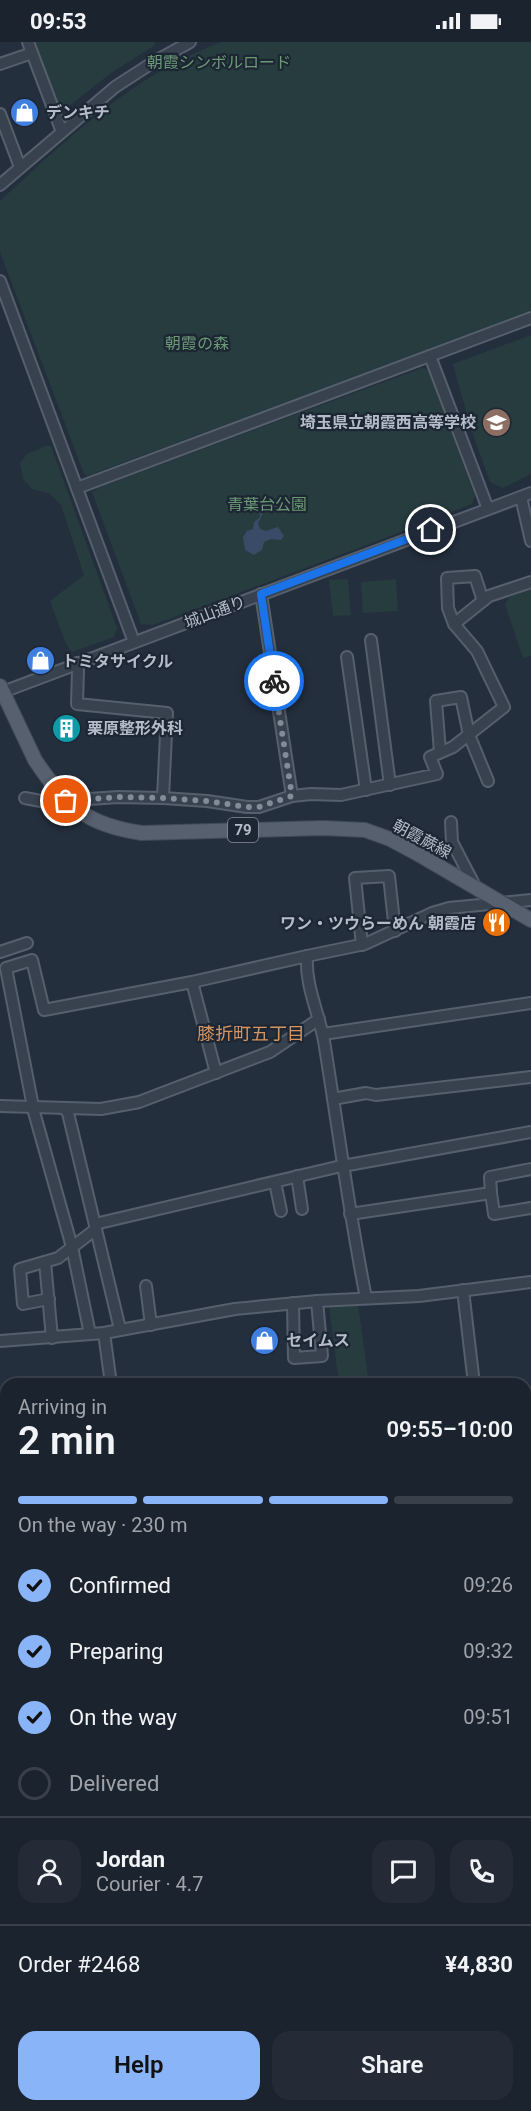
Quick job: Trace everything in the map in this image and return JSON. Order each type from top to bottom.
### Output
[{"type":"main road","name":"朝霞蕨線","points":[[1,690],[35,760],[66,801],[77,811],[98,823],[142,833],[323,828],[365,830],[390,839],[531,920]]},
{"type":"street","points":[[0,185],[115,87],[190,42]]},
{"type":"street","points":[[0,64],[30,47],[62,132]]},
{"type":"street","points":[[0,114],[20,167]]},
{"type":"street","points":[[0,282],[134,642]]},
{"type":"street","points":[[76,488],[531,318]]},
{"type":"street","points":[[430,356],[488,509]]},
{"type":"street","points":[[526,495],[531,541]]},
{"type":"street","name":"城山通り","points":[[1,690],[526,495]]},
{"type":"street","points":[[25,798],[46,802],[118,797],[163,798],[259,807],[292,796],[341,795],[437,774],[430,757],[469,735],[504,707],[477,651],[454,624],[448,608],[447,578],[475,576],[483,602]]},
{"type":"street","points":[[454,624],[489,596],[531,582]]},
{"type":"street","points":[[261,594],[292,796]]},
{"type":"street","points":[[371,640],[390,785]]},
{"type":"street","points":[[347,657],[366,790]]},
{"type":"street","points":[[77,663],[76,704],[167,713],[163,798]]},
{"type":"street","points":[[441,752],[436,701],[461,697],[469,735],[488,781]]},
{"type":"street","points":[[452,822],[452,842],[477,889]]},
{"type":"street","points":[[362,945],[355,878],[389,876],[395,931]]},
{"type":"street","points":[[90,1334],[72,1247],[34,1107],[6,968],[32,960],[44,1010],[192,982],[362,945],[432,913],[449,908],[531,900]]},
{"type":"street","points":[[0,952],[27,943]]},
{"type":"street","points":[[307,957],[306,972],[323,1034],[350,1214],[366,1298]]},
{"type":"street","points":[[192,982],[216,1073]]},
{"type":"street","points":[[323,1034],[531,1003]]},
{"type":"street","points":[[0,1106],[101,1109],[123,1106],[270,1053],[318,1020]]},
{"type":"street","points":[[333,1100],[366,1093],[376,1095],[531,1077]]},
{"type":"street","points":[[65,1109],[68,1113],[120,1329]]},
{"type":"street","points":[[49,1299],[23,1304],[20,1269],[58,1258],[95,1226],[297,1176],[531,1132]]},
{"type":"street","points":[[531,1169],[490,1177],[494,1214],[531,1208]]},
{"type":"street","points":[[297,1176],[302,1209]]},
{"type":"street","points":[[275,1182],[281,1211]]},
{"type":"street","points":[[350,1214],[491,1193]]},
{"type":"street","points":[[45,1262],[52,1338]]},
{"type":"street","points":[[0,1341],[104,1333],[235,1309],[317,1301],[419,1296],[531,1282]]},
{"type":"street","points":[[146,1286],[151,1325]]},
{"type":"street","points":[[463,1290],[473,1378]]},
{"type":"street","points":[[293,1303],[294,1358],[322,1356],[317,1301]]},
{"type":"street","points":[[104,1333],[110,1378]]},
{"type":"green space","points":[[32,42],[154,42],[155,45],[111,73],[59,114]]},
{"type":"green space","points":[[221,42],[531,42],[531,311],[87,476],[84,474],[0,252],[0,201],[77,132],[130,91],[158,72]]},
{"type":"green space","name":"埼玉県立朝霞西高等学校","points":[[531,335],[531,474],[503,488],[490,482],[471,429],[453,364]]},
{"type":"green space","name":"青葉台公園","points":[[422,368],[429,372],[475,496],[472,504],[153,625],[141,624],[92,492],[100,487]]},
{"type":"green space","points":[[51,446],[117,628],[114,637],[72,652],[66,644],[50,601],[84,575],[61,505],[50,494],[32,489],[23,479],[20,463],[27,454]]},
{"type":"green space","points":[[348,579],[351,615],[333,616],[329,580]]},
{"type":"green space","points":[[396,579],[398,611],[363,613],[361,582]]},
{"type":"green space","points":[[531,590],[531,656],[523,658],[505,604],[510,596]]},
{"type":"green space","points":[[358,1304],[368,1378],[338,1378],[329,1306]]},
{"type":"water","points":[[269,498],[280,502],[282,507],[276,509],[271,503],[262,508],[263,513],[258,523],[260,529],[266,531],[278,527],[284,536],[281,540],[271,539],[264,542],[262,550],[254,555],[245,550],[243,537],[247,531],[253,529],[254,522],[260,517],[259,506]]},
{"type":"way so far","points":[[66,801],[118,797],[163,798],[259,807],[292,796],[274,681]]},
{"type":"place","name":"デンキチ","points":[[25,112]]},
{"type":"place","name":"埼玉県立朝霞西高等学校","points":[[497,422]]},
{"type":"place","name":"トミタサイクル","points":[[41,661]]},
{"type":"place","name":"栗原整形外科","points":[[66,728]]},
{"type":"place","name":"ワン・ツウらーめん 朝霞店","points":[[497,923]]},
{"type":"place","name":"セイムス","points":[[265,1340]]},
{"type":"district","name":"膝折町五丁目","points":[[251,1033]]},
{"type":"route","points":[[274,681],[261,594],[431,530]]},
{"type":"park label","name":"朝霞シンボルロード","points":[[219,62]]},
{"type":"park label","name":"朝霞の森","points":[[197,343]]}]
